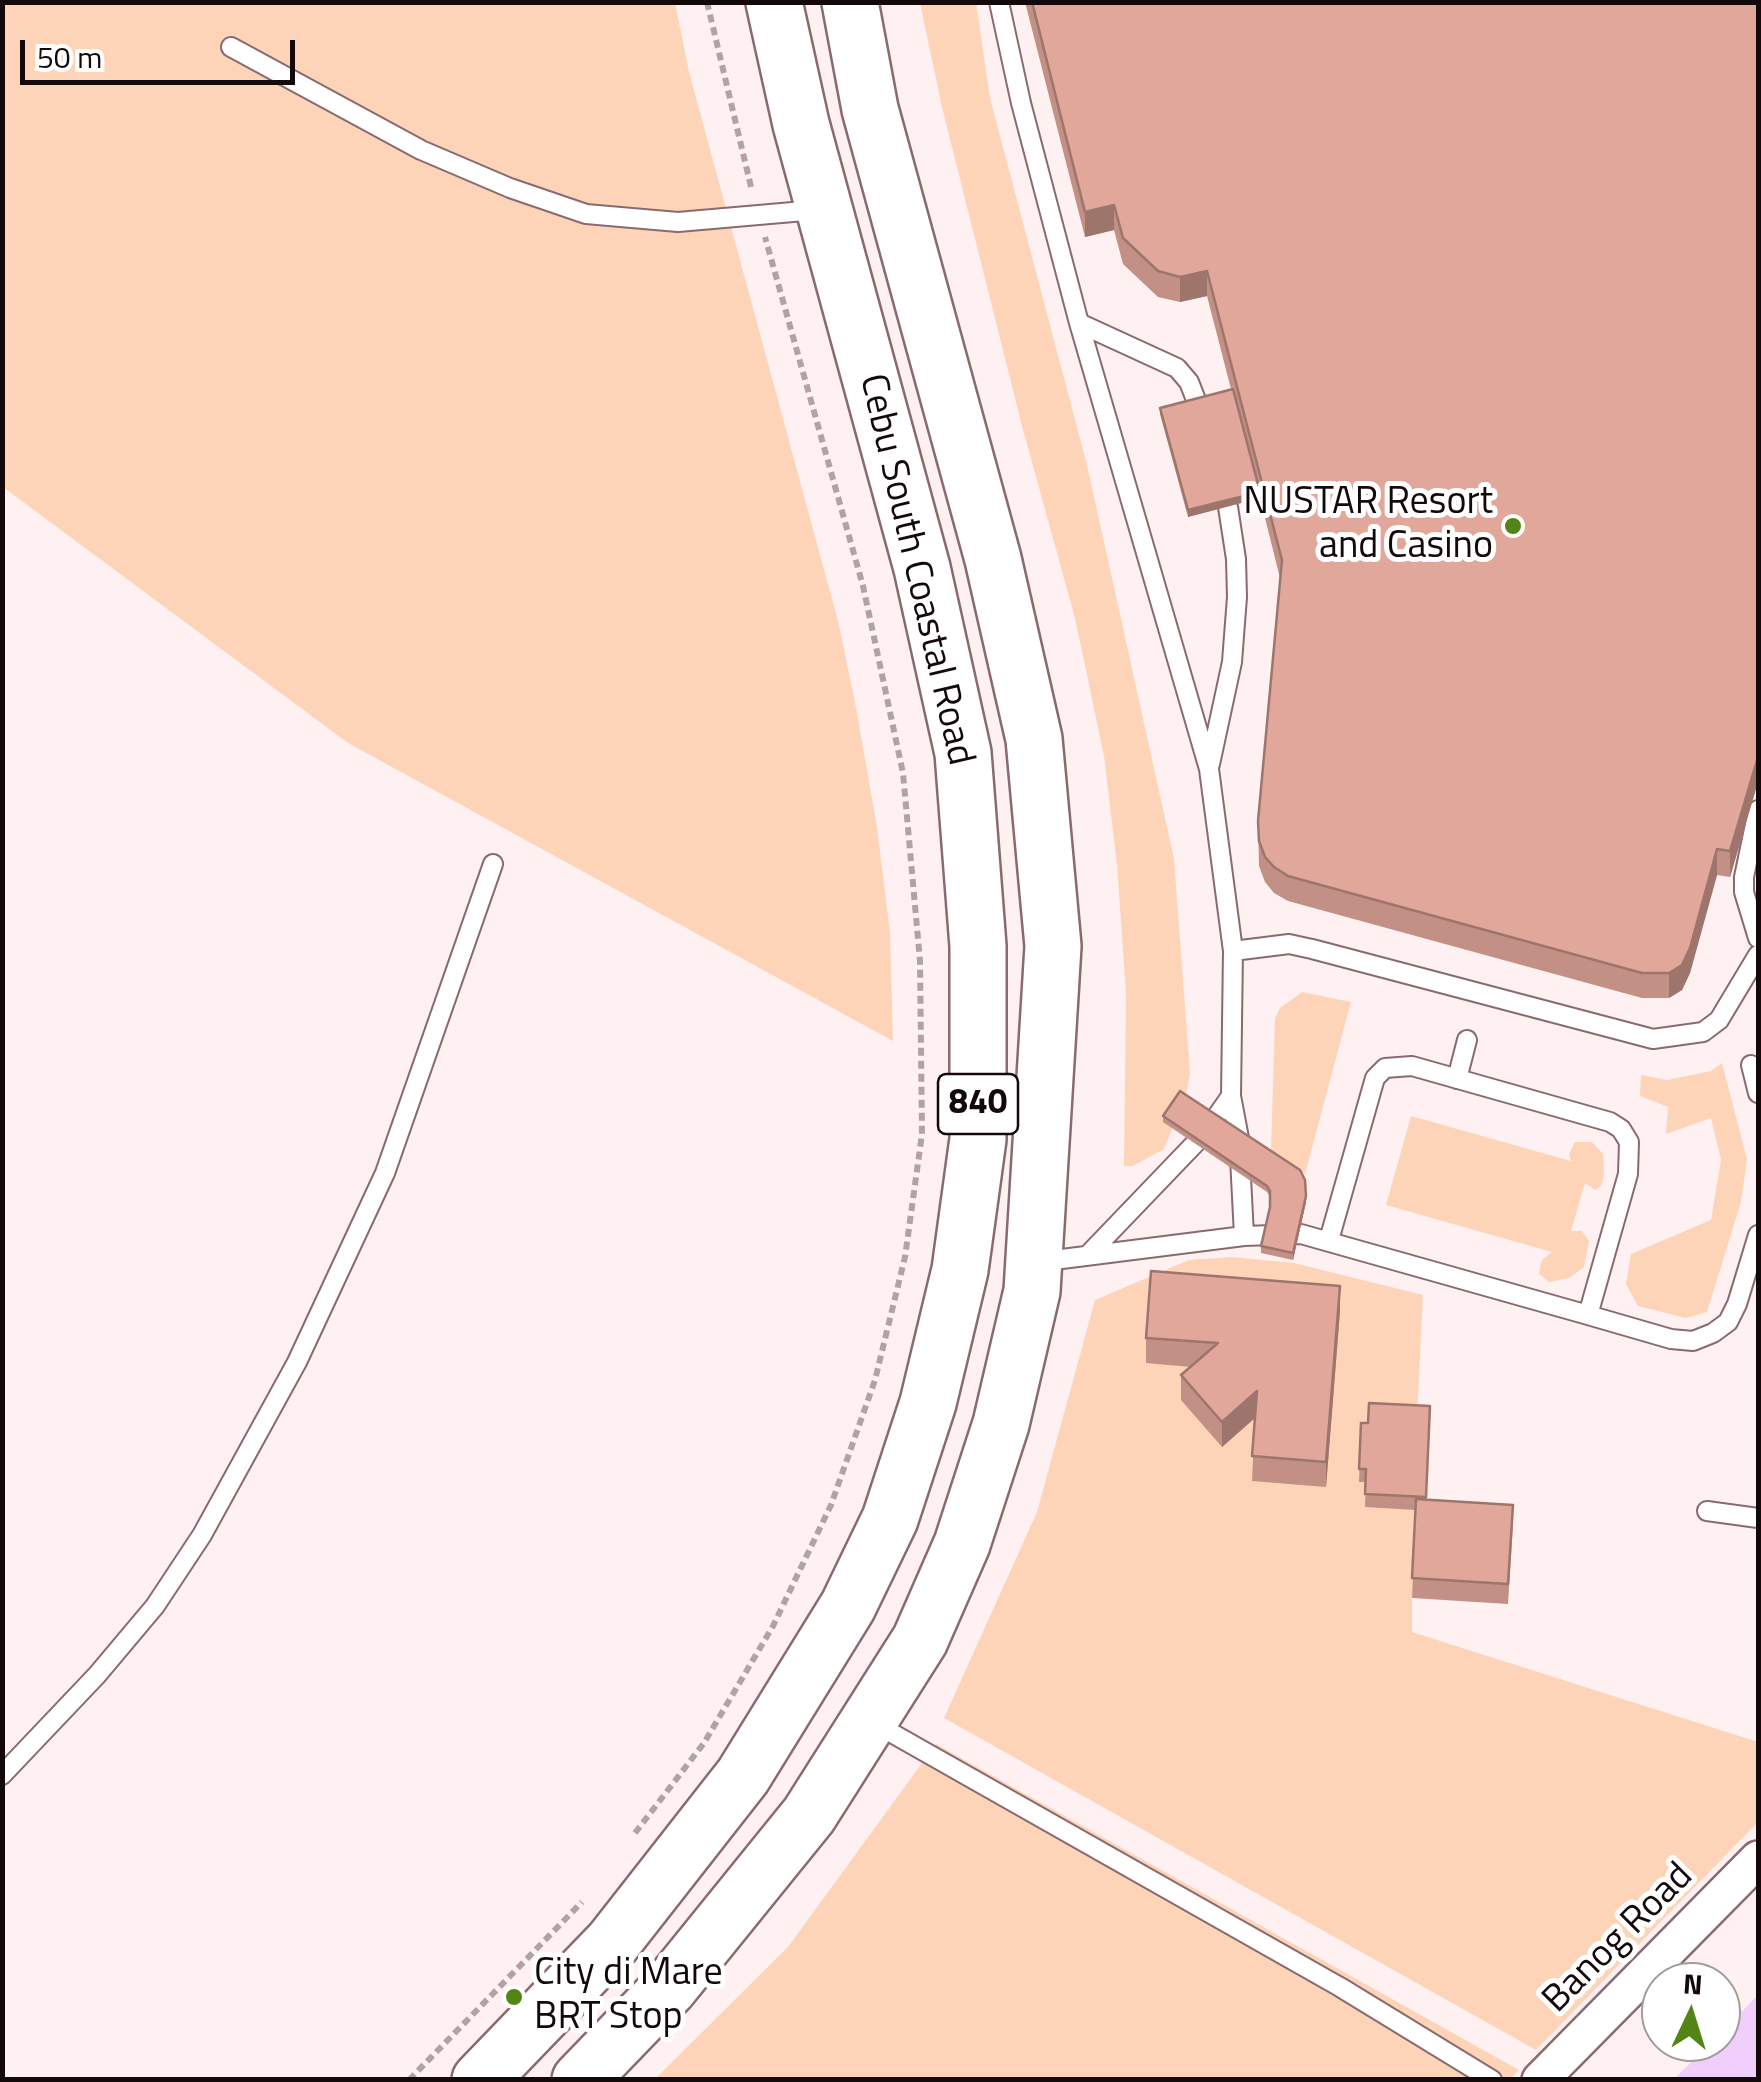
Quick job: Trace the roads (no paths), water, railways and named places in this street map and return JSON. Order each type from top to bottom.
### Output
[{"type":"highway","name":"Cebu South Coastal Road","points":[[480,2080],[613,1942],[743,1776],[848,1606],[890,1518],[928,1403],[960,1270],[978,1139],[978,946],[963,752],[922,568],[801,124],[774,2]]},
{"type":"highway","name":"Cebu South Coastal Road","points":[[580,2080],[668,1988],[809,1815],[920,1640],[962,1544],[1001,1424],[1032,1291],[1061,1259],[1054,946],[1034,739],[992,559],[870,109],[850,2]]},
{"type":"street","name":"Banog Road","points":[[1540,2080],[1758,1860]]},
{"type":"lane","points":[[999,2],[1021,104],[1079,324],[1209,769],[1232,951],[1231,1096],[1239,1138],[1244,1236]]},
{"type":"lane","points":[[231,47],[421,150],[510,188],[586,214],[678,222],[824,210]]},
{"type":"lane","points":[[1079,324],[1177,368],[1198,405]]},
{"type":"lane","points":[[1209,769],[1232,662],[1237,597],[1228,507]]},
{"type":"lane","points":[[1758,810],[1744,892],[1758,938]]},
{"type":"lane","points":[[2,1775],[155,1606],[202,1536],[297,1362],[385,1173],[493,864]]},
{"type":"lane","points":[[1232,951],[1289,944],[1654,1038],[1703,1032],[1719,1020],[1758,955]]},
{"type":"lane","points":[[1457,1079],[1467,1040]]},
{"type":"lane","points":[[1328,1240],[1376,1078],[1385,1068],[1398,1065],[1457,1079],[1610,1122],[1621,1129],[1629,1142],[1628,1174],[1588,1315]]},
{"type":"lane","points":[[1751,1065],[1758,1093]]},
{"type":"lane","points":[[1061,1259],[1205,1132],[1231,1096]]},
{"type":"lane","points":[[1061,1259],[1244,1236],[1301,1234],[1671,1339],[1692,1340],[1713,1334],[1728,1322],[1758,1234]]},
{"type":"lane","points":[[1706,1510],[1758,1518]]},
{"type":"lane","points":[[869,1720],[1340,1986],[1492,2080]]},
{"type":"place","name":"NUSTAR Resort and Casino","points":[[1513,526]]},
{"type":"place","name":"City di Mare BRT Stop","points":[[514,1997]]}]
